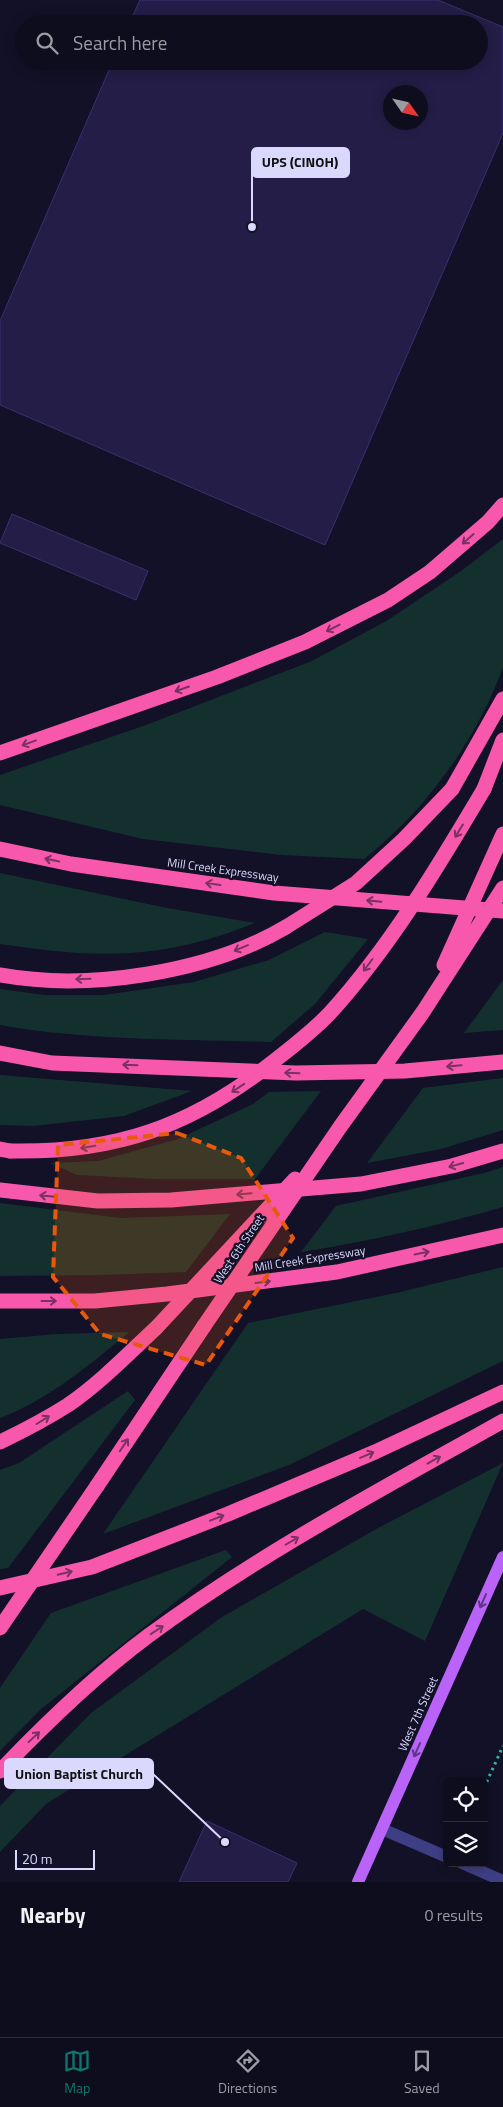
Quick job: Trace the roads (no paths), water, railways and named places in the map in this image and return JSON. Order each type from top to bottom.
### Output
[{"type":"highway","points":[[5,752],[217,677],[305,642],[388,600],[430,572],[488,522],[503,506]]},
{"type":"highway","points":[[5,975],[62,980],[154,974],[194,964],[237,950],[286,927],[356,883],[404,839],[452,789],[503,699]]},
{"type":"highway","points":[[5,1150],[72,1150],[138,1136],[217,1102],[261,1072],[291,1048],[329,1013],[366,969],[432,876],[484,789],[503,740]]},
{"type":"highway","points":[[423,1012],[503,834]]},
{"type":"highway","name":"Mill Creek Expressway","points":[[0,849],[71,864],[274,893],[503,911]]},
{"type":"highway","name":"West 6th Street","points":[[0,1628],[340,1127],[423,1012],[503,888]]},
{"type":"highway","points":[[458,907],[503,902]]},
{"type":"highway","points":[[0,1053],[52,1062],[296,1073],[405,1071],[503,1062]]},
{"type":"highway","points":[[0,1442],[70,1404],[116,1366],[156,1328],[255,1224],[340,1127]]},
{"type":"highway","points":[[0,1190],[98,1201],[180,1199],[361,1184],[452,1166],[503,1151]]},
{"type":"highway","name":"Mill Creek Expressway","points":[[0,1301],[95,1301],[318,1275],[503,1235]]},
{"type":"highway","points":[[0,1588],[92,1566],[228,1514],[375,1452],[503,1392]]},
{"type":"highway","points":[[0,1771],[29,1741],[148,1636],[270,1553],[503,1421]]},
{"type":"main road","name":"West 7th Street","points":[[358,1882],[503,1557]]},
{"type":"lane","points":[[382,1829],[443,1855]]},
{"type":"lane","points":[[471,1867],[503,1881]]},
{"type":"place","name":"UPS (CINOH)","points":[[252,227]]},
{"type":"place","name":"Union Baptist Church","points":[[225,1842]]}]
